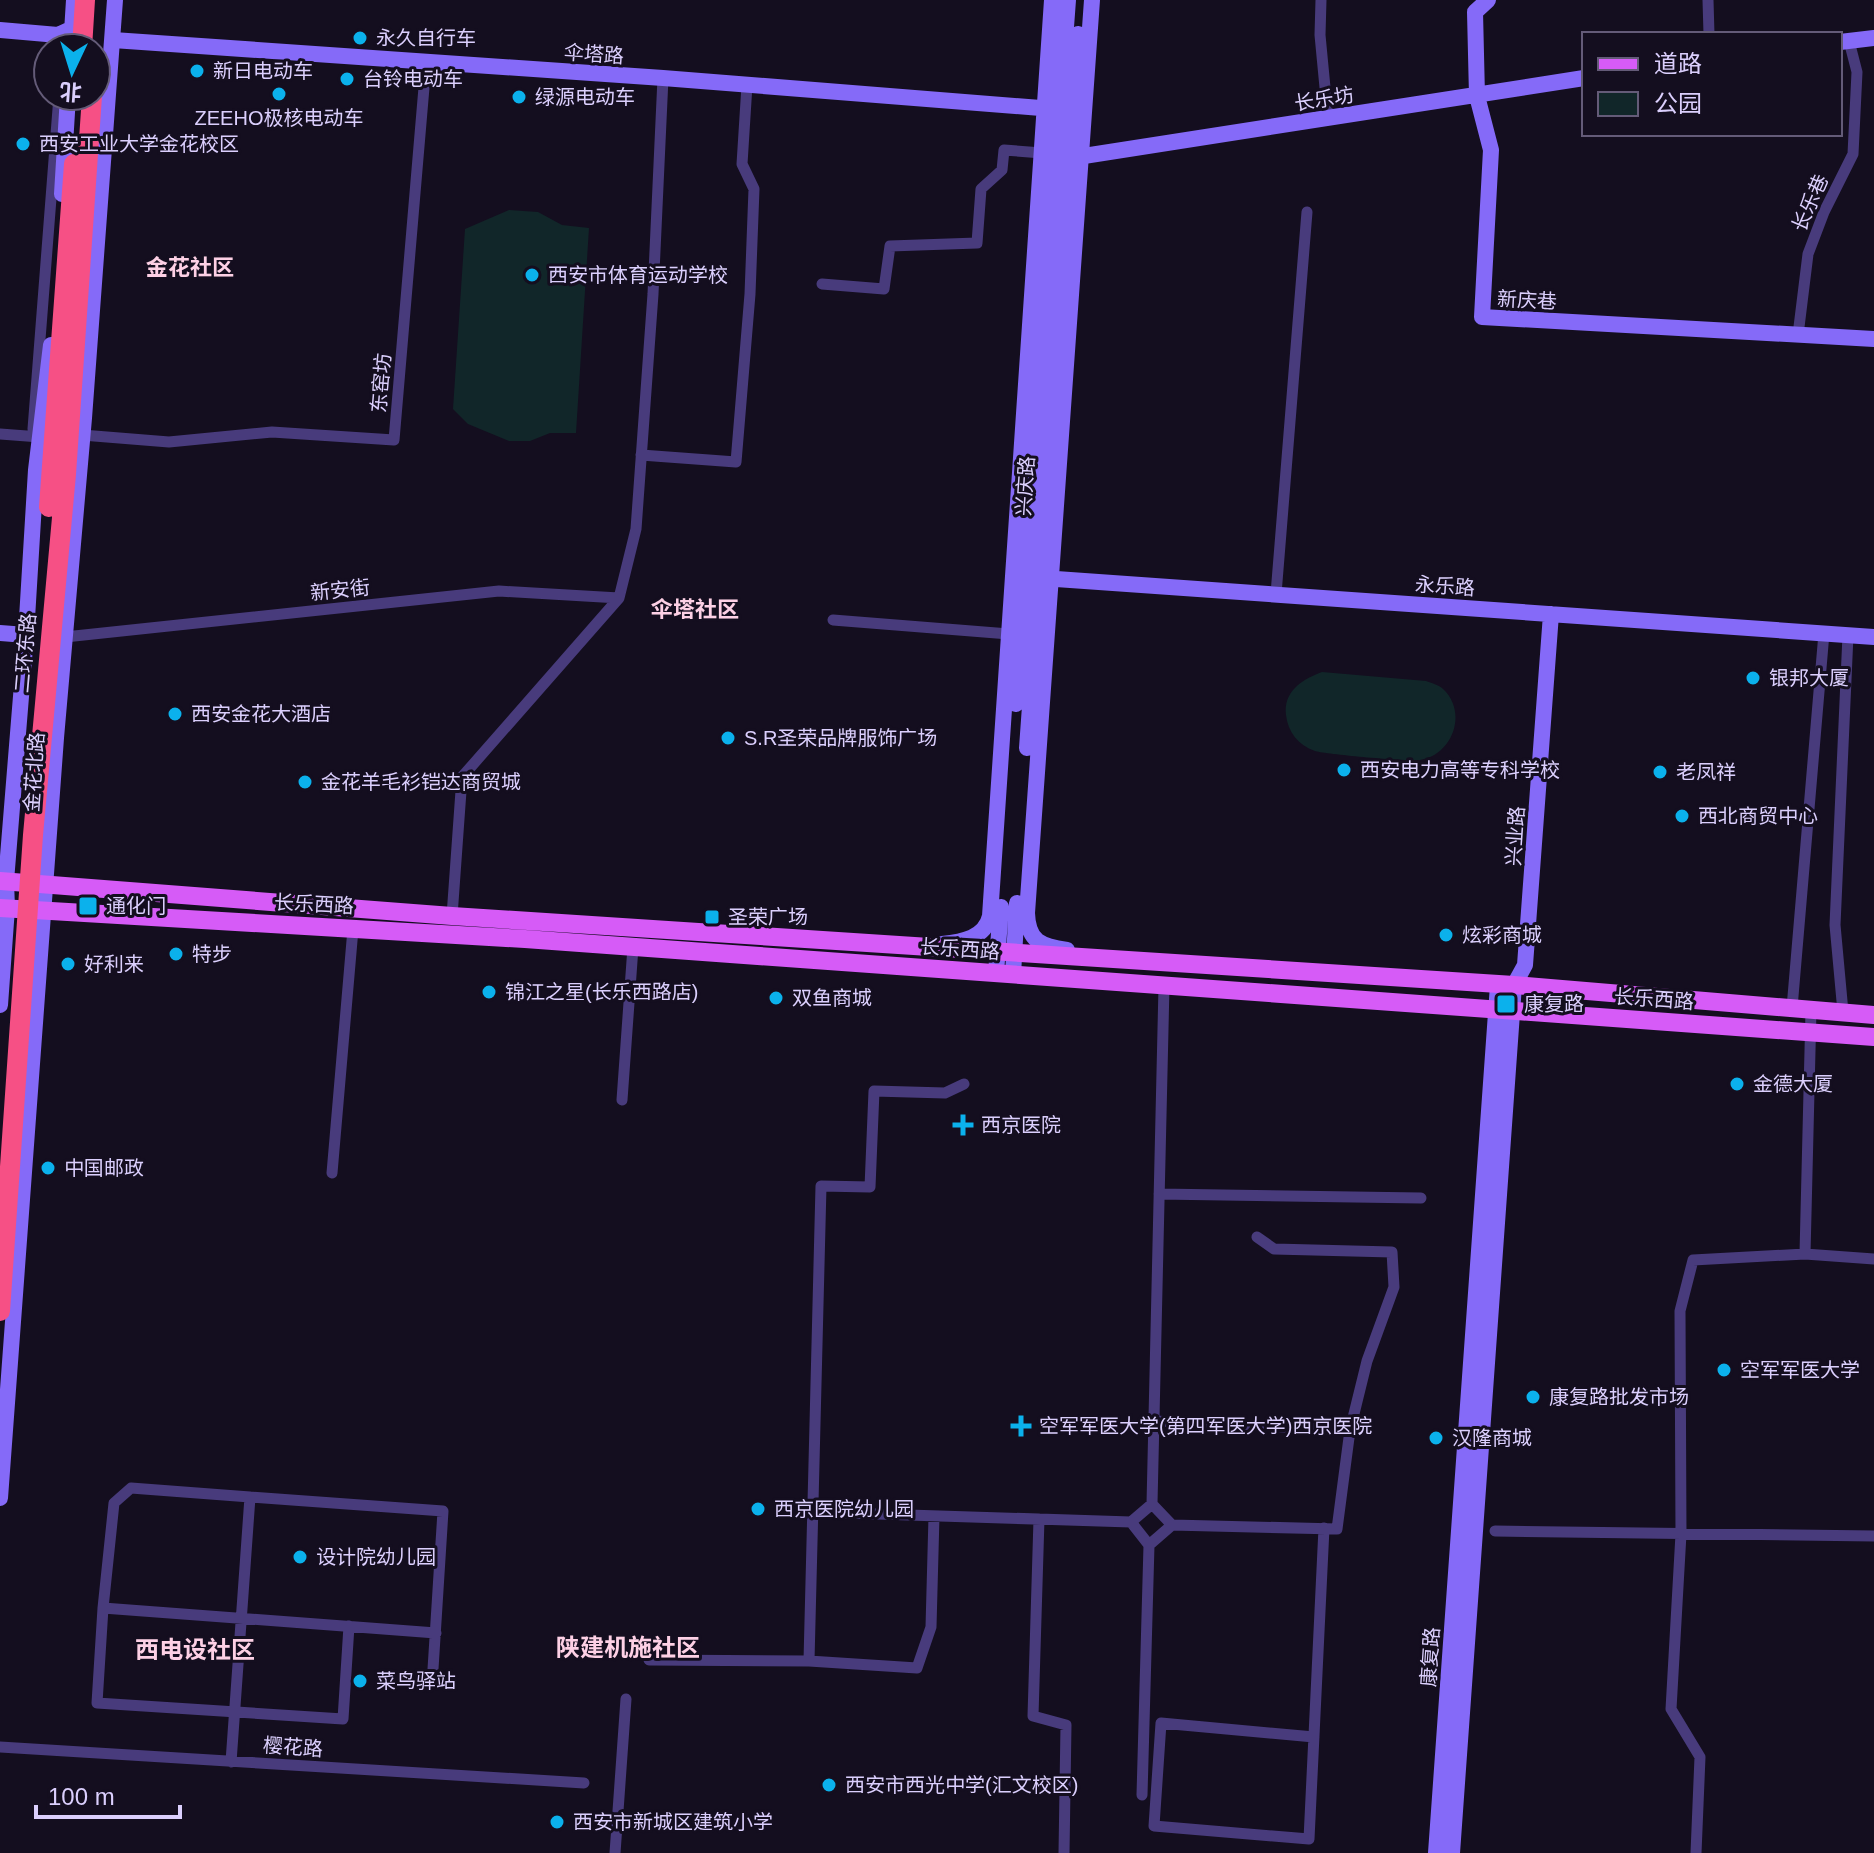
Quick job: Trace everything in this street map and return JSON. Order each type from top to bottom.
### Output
[{"type":"highway","points":[[83,32],[85,0]]},
{"type":"highway","points":[[98,0],[102,32]]},
{"type":"highway","name":"二环东路","points":[[0,1311],[58,476],[56,395],[78,112]]},
{"type":"highway","name":"二环东路","points":[[0,1117],[15,894],[58,476],[91,112]]},
{"type":"highway","points":[[40,437],[56,395]]},
{"type":"highway","points":[[58,476],[82,435]]},
{"type":"main road","points":[[68,32],[74,0]]},
{"type":"main road","name":"金花北路","points":[[107,32],[115,0]]},
{"type":"main road","points":[[1052,0],[1059,110],[1042,153],[1027,913],[1028,926],[1038,943],[1104,958]]},
{"type":"main road","name":"兴庆路","points":[[1004,974],[1068,0]]},
{"type":"main road","name":"兴庆路","points":[[1006,951],[1018,897],[1032,578],[1075,157],[1059,110],[1081,0]]},
{"type":"main road","points":[[1075,157],[1092,0]]},
{"type":"main road","name":"新庆巷","points":[[1488,0],[1475,12],[1477,96],[1491,150],[1482,317],[1798,335]]},
{"type":"main road","points":[[0,30],[32,33]]},
{"type":"main road","points":[[1844,41],[1874,38]]},
{"type":"main road","name":"伞塔路","points":[[112,44],[663,78],[1059,110]]},
{"type":"main road","name":"长乐坊","points":[[1075,157],[1582,78]]},
{"type":"main road","name":"金花北路","points":[[0,1005],[3,881],[26,635],[40,437],[50,363],[67,112]]},
{"type":"main road","name":"金花北路","points":[[0,1498],[3,1409],[82,435],[100,112]]},
{"type":"main road","points":[[1798,335],[1874,339]]},
{"type":"main road","points":[[927,946],[977,936],[988,924],[1009,634],[1032,578]]},
{"type":"main road","name":"永乐路","points":[[1032,578],[1874,637]]},
{"type":"main road","name":"兴业路","points":[[1504,1010],[1506,985],[1525,965],[1551,614]]},
{"type":"main road","points":[[0,633],[26,635]]},
{"type":"main road","points":[[1018,897],[1030,873]]},
{"type":"main road","name":"长乐西路","points":[[3,881],[452,916],[1506,985],[1874,1015]]},
{"type":"main road","name":"长乐西路","points":[[4,908],[633,947],[1874,1037]]},
{"type":"main road","name":"康复路","points":[[1436,1853],[1504,1010]]},
{"type":"main road","name":"康复路","points":[[1452,1853],[1504,1010]]},
{"type":"street","points":[[67,0],[67,32]]},
{"type":"street","points":[[1321,0],[1320,35],[1328,119]]},
{"type":"street","points":[[1708,0],[1709,32]]},
{"type":"street","name":"长乐巷","points":[[1798,335],[1808,254],[1824,212],[1853,154],[1857,72],[1844,41]]},
{"type":"street","name":"东窑坊","points":[[82,435],[169,442],[272,432],[394,440],[426,64]]},
{"type":"street","points":[[452,916],[462,777],[619,598],[636,529],[653,294],[663,78]]},
{"type":"street","points":[[641,455],[736,462],[750,294],[754,189],[742,164],[747,85]]},
{"type":"street","points":[[40,437],[33,429],[58,112]]},
{"type":"street","points":[[822,284],[884,289],[890,246],[977,243],[981,189],[1002,170],[1004,150],[1042,153]]},
{"type":"street","points":[[1276,594],[1307,212]]},
{"type":"street","points":[[0,434],[40,437]]},
{"type":"street","name":"新安街","points":[[65,637],[499,591],[619,598]]},
{"type":"street","points":[[833,620],[1009,634]]},
{"type":"street","points":[[1792,1008],[1824,633]]},
{"type":"street","points":[[1843,1012],[1835,925],[1848,635]]},
{"type":"street","points":[[332,1173],[353,929]]},
{"type":"street","points":[[622,1100],[633,947]]},
{"type":"street","points":[[1164,986],[1152,1504],[1172,1525]]},
{"type":"street","points":[[1805,1254],[1811,1010]]},
{"type":"street","points":[[809,1661],[821,1186],[870,1187],[874,1091],[945,1093],[964,1084]]},
{"type":"street","points":[[1159,1194],[1421,1198]]},
{"type":"street","points":[[1149,1545],[1172,1525],[1337,1529],[1350,1430],[1367,1361],[1394,1287],[1392,1252],[1274,1249],[1257,1237]]},
{"type":"street","points":[[1696,1853],[1700,1757],[1671,1709],[1681,1534],[1680,1311],[1693,1260],[1805,1254],[1874,1259]]},
{"type":"street","points":[[1154,1421],[1350,1430]]},
{"type":"street","points":[[349,1626],[343,1719],[97,1703],[114,1503],[131,1488],[443,1511],[433,1669]]},
{"type":"street","points":[[231,1762],[250,1497]]},
{"type":"street","points":[[814,1512],[1131,1522],[1152,1504]]},
{"type":"street","points":[[649,1660],[809,1661],[917,1668],[931,1627],[934,1516]]},
{"type":"street","points":[[1039,1519],[1033,1716],[1066,1725],[1064,1853]]},
{"type":"street","points":[[1131,1522],[1149,1545],[1142,1795]]},
{"type":"street","points":[[1314,1737],[1161,1723],[1154,1826],[1309,1839],[1314,1737],[1324,1528]]},
{"type":"street","points":[[1495,1531],[1874,1536]]},
{"type":"street","points":[[103,1608],[436,1633]]},
{"type":"street","points":[[615,1853],[626,1699]]},
{"type":"street","name":"樱花路","points":[[0,1747],[584,1783]]},
{"type":"green space","points":[[509,210],[538,212],[562,225],[589,228],[576,433],[550,433],[530,441],[509,441],[468,424],[453,409],[465,229]]},
{"type":"green space","points":[[1322,672],[1426,681],[1439,686],[1451,698],[1455,709],[1453,731],[1441,750],[1420,760],[1315,751],[1299,741],[1292,732],[1286,707],[1296,687]]},
{"type":"place","name":"永久自行车","points":[[360,38]]},
{"type":"place","name":"新日电动车","points":[[197,71]]},
{"type":"place","name":"台铃电动车","points":[[347,79]]},
{"type":"place","name":"ZEEHO极核电动车","points":[[279,94]]},
{"type":"place","name":"绿源电动车","points":[[519,97]]},
{"type":"place","name":"西安工业大学金花校区","points":[[23,144]]},
{"type":"place","name":"西安市体育运动学校","points":[[532,275]]},
{"type":"place","name":"银邦大厦","points":[[1753,678]]},
{"type":"place","name":"西安金花大酒店","points":[[175,714]]},
{"type":"place","name":"S.R圣荣品牌服饰广场","points":[[728,738]]},
{"type":"place","name":"西安电力高等专科学校","points":[[1344,770]]},
{"type":"place","name":"老凤祥","points":[[1660,772]]},
{"type":"place","name":"金花羊毛衫铠达商贸城","points":[[305,782]]},
{"type":"place","name":"西北商贸中心","points":[[1682,816]]},
{"type":"place","name":"通化门","points":[[88,906]]},
{"type":"place","name":"圣荣广场","points":[[712,917]]},
{"type":"place","name":"炫彩商城","points":[[1446,935]]},
{"type":"place","name":"特步","points":[[176,954]]},
{"type":"place","name":"好利来","points":[[68,964]]},
{"type":"place","name":"锦江之星(长乐西路店)","points":[[489,992]]},
{"type":"place","name":"双鱼商城","points":[[776,998]]},
{"type":"place","name":"康复路","points":[[1506,1004]]},
{"type":"place","name":"金德大厦","points":[[1737,1084]]},
{"type":"place","name":"西京医院","points":[[963,1125]]},
{"type":"place","name":"中国邮政","points":[[48,1168]]},
{"type":"place","name":"空军军医大学","points":[[1724,1370]]},
{"type":"place","name":"康复路批发市场","points":[[1533,1397]]},
{"type":"place","name":"空军军医大学(第四军医大学)西京医院","points":[[1021,1426]]},
{"type":"place","name":"汉隆商城","points":[[1436,1438]]},
{"type":"place","name":"西京医院幼儿园","points":[[758,1509]]},
{"type":"place","name":"设计院幼儿园","points":[[300,1557]]},
{"type":"place","name":"菜鸟驿站","points":[[360,1681]]},
{"type":"place","name":"西安市西光中学(汇文校区)","points":[[829,1785]]},
{"type":"place","name":"西安市新城区建筑小学","points":[[557,1822]]},
{"type":"district","name":"金花社区","points":[[190,267]]},
{"type":"district","name":"伞塔社区","points":[[695,609]]},
{"type":"district","name":"陕建机施社区","points":[[628,1647]]},
{"type":"district","name":"西电设社区","points":[[195,1649]]}]
